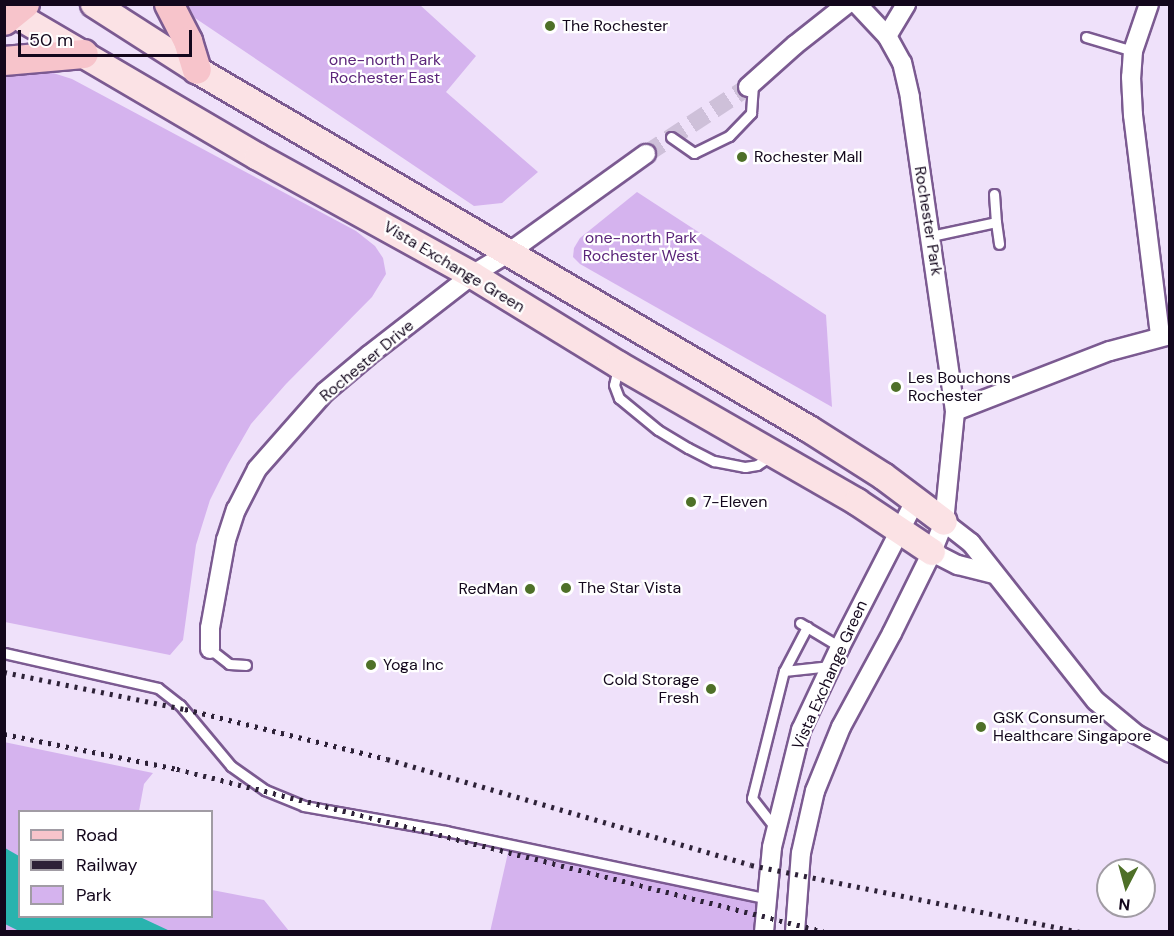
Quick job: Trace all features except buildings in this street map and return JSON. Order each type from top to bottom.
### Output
[{"type":"main road","points":[[169,4],[188,40],[197,70]]},
{"type":"main road","points":[[4,61],[84,54]]},
{"type":"street","points":[[94,4],[197,70],[508,253],[603,306],[809,429],[916,499],[971,543],[1096,701],[1136,734],[1170,753]]},
{"type":"street","points":[[751,84],[847,4]]},
{"type":"street","name":"Rochester Park","points":[[857,4],[887,36],[902,63],[905,74],[931,236],[955,411],[944,522]]},
{"type":"street","points":[[887,36],[906,4]]},
{"type":"street","points":[[955,411],[1110,351],[1165,336],[1133,116],[1132,51],[1149,4]]},
{"type":"street","name":"Vista Exchange Green","points":[[12,12],[258,157],[472,275],[619,365],[857,502],[932,552]]},
{"type":"street","name":"Rochester Drive","points":[[210,649],[210,628],[226,540],[236,510],[257,470],[325,392],[472,275],[508,253],[646,154]]},
{"type":"street","name":"Vista Exchange Green","points":[[764,932],[765,898],[776,830],[801,730],[840,647],[916,499]]},
{"type":"street","name":"Vista Exchange Green","points":[[795,932],[801,853],[815,791],[841,727],[932,552],[944,522]]},
{"type":"street","points":[[932,552],[958,565],[994,574]]},
{"type":"lane","points":[[1086,37],[1132,51]]},
{"type":"lane","points":[[671,137],[694,153],[729,136],[751,113],[751,84]]},
{"type":"lane","points":[[994,194],[999,244]]},
{"type":"lane","points":[[931,236],[996,222]]},
{"type":"lane","points":[[619,365],[614,385],[619,398],[658,430],[688,448],[714,461],[745,467],[758,465],[775,453]]},
{"type":"lane","points":[[776,830],[752,798],[784,671],[804,625],[840,647]]},
{"type":"lane","name":"Rochester Drive","points":[[210,649],[229,664],[246,665]]},
{"type":"lane","points":[[4,653],[158,688],[180,705],[231,766],[265,790],[304,806],[446,831],[765,898]]},
{"type":"lane","points":[[784,671],[831,666]]},
{"type":"green space","name":"one-north Park Rochester East","points":[[188,5],[420,5],[476,56],[446,92],[538,172],[502,203],[474,206],[195,18]]},
{"type":"green space","points":[[4,71],[50,72],[72,79],[356,231],[375,246],[383,258],[386,274],[372,297],[286,384],[251,424],[228,464],[210,500],[196,545],[183,640],[170,655],[5,622]]},
{"type":"green space","name":"one-north Park Rochester West","points":[[637,192],[826,315],[832,407],[580,264],[573,257],[574,248],[580,238]]},
{"type":"green space","points":[[4,742],[153,773],[144,784],[139,810],[18,810],[18,918],[213,918],[213,890],[264,900],[289,931],[5,931]]},
{"type":"green space","points":[[510,844],[765,898],[764,931],[490,932]]},
{"type":"shaded area","points":[[5,848],[18,855],[18,918],[142,918],[170,931],[19,931],[5,924]]},
{"type":"tunnel","points":[[646,154],[748,87]]},
{"type":"railway","points":[[4,672],[185,709],[387,759],[751,865],[1081,932]]},
{"type":"railway","points":[[4,734],[177,769],[826,932]]},
{"type":"place","name":"The Rochester","points":[[550,26]]},
{"type":"place","name":"Rochester Mall","points":[[742,157]]},
{"type":"place","name":"Les Bouchons Rochester","points":[[896,387]]},
{"type":"place","name":"7-Eleven","points":[[691,502]]},
{"type":"place","name":"The Star Vista","points":[[566,588]]},
{"type":"place","name":"RedMan","points":[[530,589]]},
{"type":"place","name":"Yoga Inc","points":[[371,665]]},
{"type":"place","name":"Cold Storage Fresh","points":[[711,689]]},
{"type":"place","name":"GSK Consumer Healthcare Singapore","points":[[981,727]]}]
